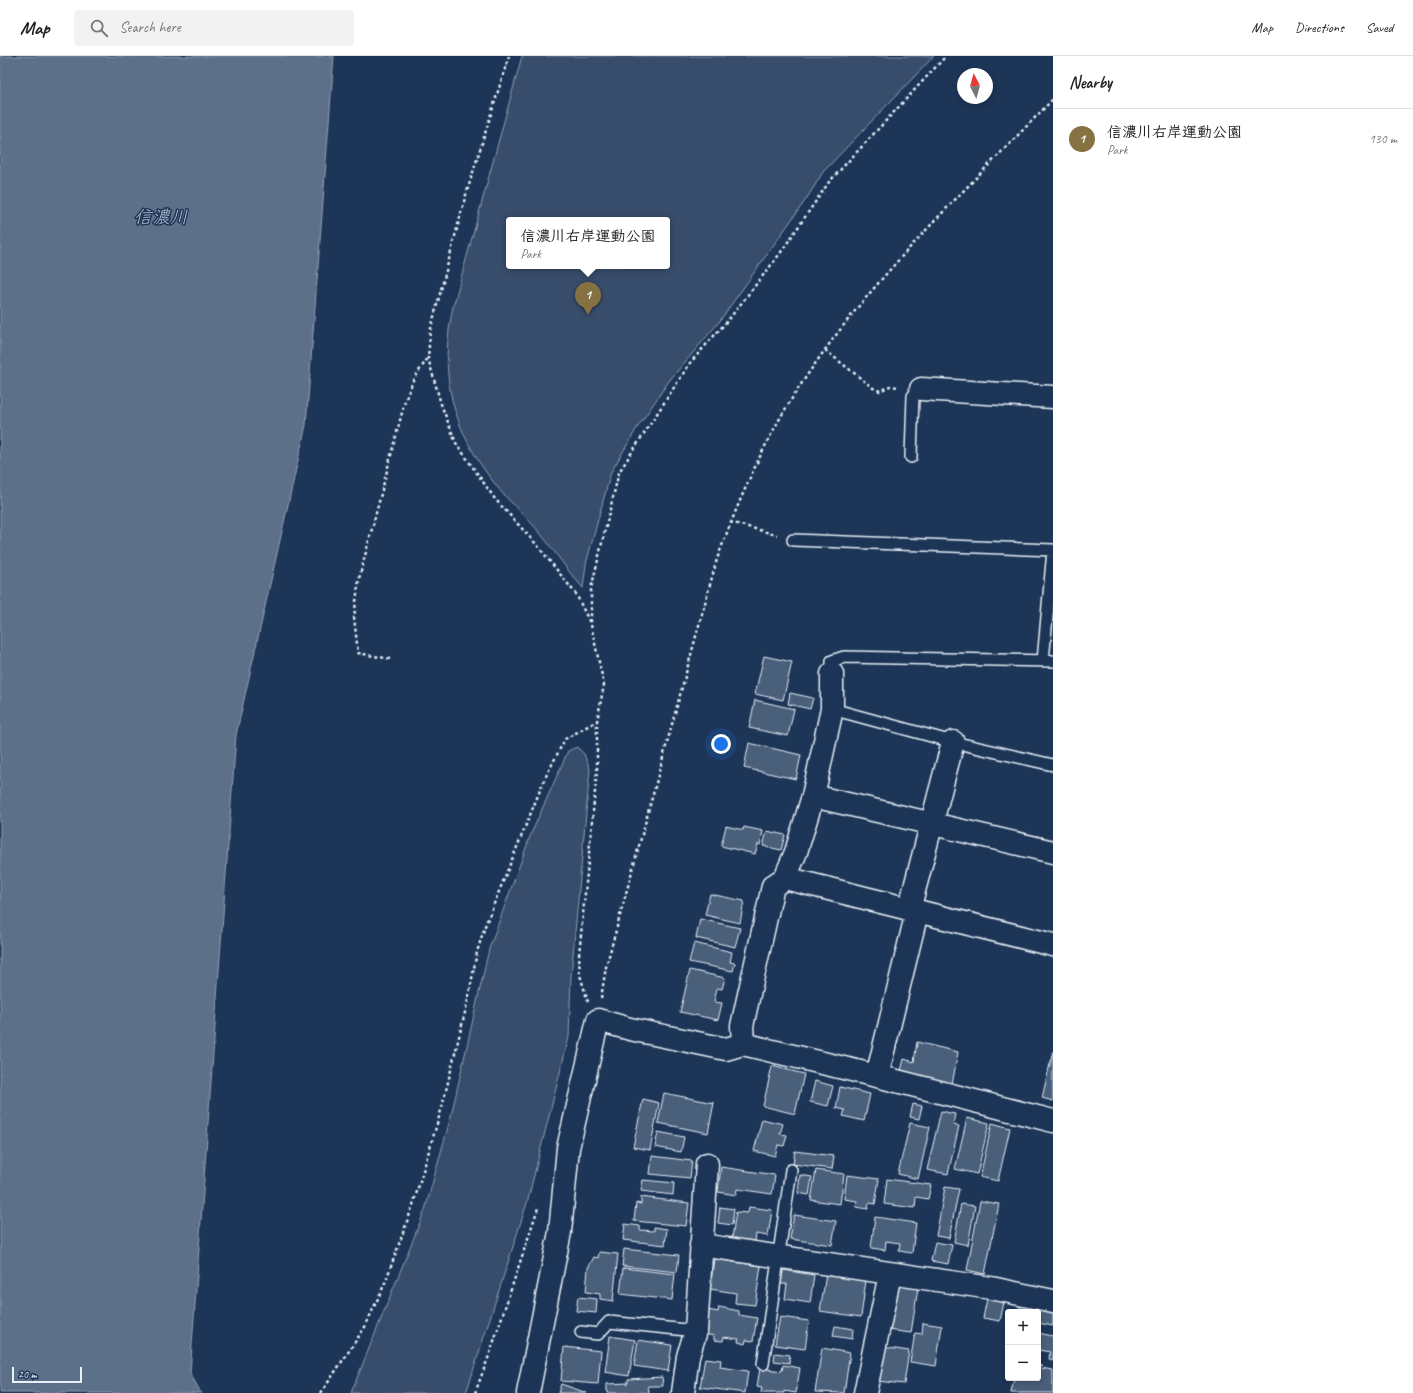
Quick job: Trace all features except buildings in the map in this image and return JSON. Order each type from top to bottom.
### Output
[{"type":"street","points":[[921,388],[1053,397]]},
{"type":"street","points":[[743,1044],[742,1026],[773,886],[785,878],[796,852],[813,796],[832,709],[832,674]]},
{"type":"street","points":[[877,1076],[913,911],[930,823],[953,742]]},
{"type":"street","points":[[813,796],[1053,852]]},
{"type":"street","points":[[785,878],[1053,945]]},
{"type":"street","points":[[528,1393],[560,1232],[568,1148],[598,1020],[630,1029],[726,1049],[743,1044],[877,1076],[1053,1121]]},
{"type":"street","points":[[683,1393],[688,1356],[696,1331],[707,1164]]},
{"type":"street","points":[[701,1245],[991,1288],[1053,1301]]},
{"type":"street","points":[[865,1393],[890,1274]]},
{"type":"lane","points":[[911,457],[913,396],[921,388]]},
{"type":"lane","points":[[793,540],[1053,550],[1048,661],[844,657],[832,661],[832,674]]},
{"type":"lane","points":[[832,709],[953,742],[1053,764]]},
{"type":"lane","points":[[763,1364],[791,1170]]},
{"type":"lane","points":[[581,1332],[598,1334],[609,1322],[696,1331]]},
{"type":"path","points":[[508,56],[463,205],[430,332],[428,358],[441,404],[456,443],[495,499],[537,545],[576,594],[591,625]]},
{"type":"path","points":[[598,1020],[586,999],[580,975],[579,955],[597,771],[597,720],[604,685],[591,625],[591,589],[619,472],[690,363],[728,319],[779,255],[830,182],[946,56]]},
{"type":"path","points":[[598,1020],[606,967],[717,559],[730,522],[754,467],[784,413],[825,350],[855,311],[896,263],[1053,99]]},
{"type":"path","points":[[825,350],[873,388]]},
{"type":"path","points":[[390,659],[358,653],[354,617],[359,579],[405,401],[414,378],[428,358]]},
{"type":"path","points":[[730,522],[793,540]]},
{"type":"path","points":[[321,1393],[366,1327],[385,1283],[413,1205],[442,1107],[468,1000],[477,952],[485,926],[542,785],[565,739],[597,720]]},
{"type":"path","points":[[475,1393],[533,1225]]},
{"type":"shaded area","points":[[522,56],[934,56],[823,172],[807,198],[719,322],[669,381],[637,428],[611,472],[586,564],[583,588],[541,534],[499,490],[480,464],[468,443],[452,400],[448,378],[447,355],[453,307]]},
{"type":"shaded area","points":[[577,747],[584,754],[590,769],[571,976],[569,1037],[527,1203],[466,1393],[351,1393],[425,1210],[451,1116],[489,949],[531,834],[568,751]]},
{"type":"water","name":"信濃川","points":[[0,56],[334,56],[306,425],[236,735],[190,1373],[201,1393],[0,1393]]},
{"type":"place","name":"信濃川右岸運動公園","points":[[588,315]]}]
